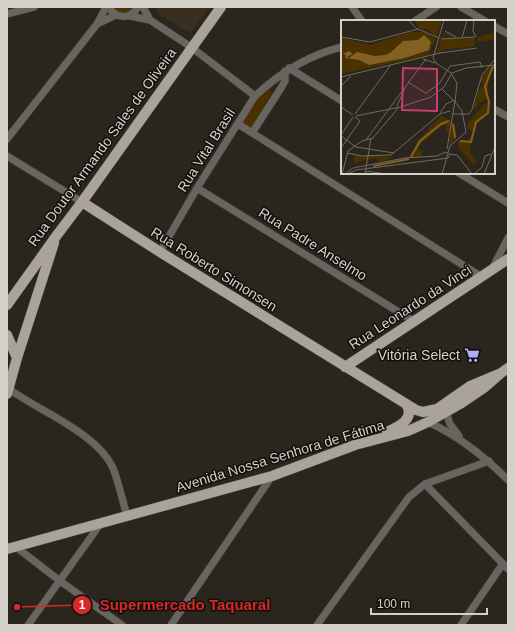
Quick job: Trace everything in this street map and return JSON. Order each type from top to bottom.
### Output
[{"type":"main road","name":"Rua Doutor Armando Sales de Oliveira","points":[[7,305],[221,7]]},
{"type":"main road","name":"Rua Roberto Simonsen","points":[[82,202],[406,404]]},
{"type":"main road","points":[[8,392],[17,358],[57,235]]},
{"type":"main road","name":"Rua Leonardo da Vinci","points":[[345,367],[491,272],[508,259]]},
{"type":"main road","points":[[7,335],[17,358]]},
{"type":"main road","name":"Avenida Nossa Senhora de Fátima","points":[[406,404],[423,412],[432,410],[470,386],[504,370]]},
{"type":"main road","name":"Avenida Nossa Senhora de Fátima","points":[[12,548],[272,476],[368,441],[408,431],[446,412],[479,391],[504,370]]},
{"type":"main road","points":[[406,404],[428,422]]},
{"type":"main road","points":[[368,441],[406,422],[409,410],[406,404]]},
{"type":"street","points":[[7,14],[34,7]]},
{"type":"street","points":[[7,139],[97,24],[107,7],[116,15],[122,17],[130,16],[150,20],[191,47],[255,96]]},
{"type":"street","points":[[130,16],[138,7]]},
{"type":"street","points":[[143,7],[150,20]]},
{"type":"street","points":[[352,7],[361,20]]},
{"type":"street","points":[[416,20],[436,7]]},
{"type":"street","points":[[461,7],[483,20]]},
{"type":"street","points":[[97,24],[116,15]]},
{"type":"street","points":[[495,27],[508,34]]},
{"type":"street","name":"Rua Vital Brasil","points":[[160,252],[197,188],[255,96],[287,70],[307,58],[325,51],[341,47]]},
{"type":"street","points":[[252,133],[285,81],[287,70],[341,100]]},
{"type":"street","points":[[495,110],[508,117]]},
{"type":"street","points":[[238,124],[482,277]]},
{"type":"street","name":"Rua Roberto Simonsen","points":[[7,156],[82,202]]},
{"type":"street","points":[[461,174],[508,203]]},
{"type":"street","name":"Rua Padre Anselmo","points":[[197,188],[415,322]]},
{"type":"street","name":"Rua Leonardo da Vinci","points":[[491,272],[508,238]]},
{"type":"street","points":[[8,392],[52,414],[81,433],[104,455],[112,467],[127,516]]},
{"type":"street","points":[[446,412],[450,424],[463,440]]},
{"type":"street","points":[[428,422],[463,440],[489,461],[508,480]]},
{"type":"street","points":[[318,625],[409,496],[425,484],[489,461]]},
{"type":"street","points":[[171,625],[272,476]]},
{"type":"street","points":[[425,484],[505,567],[461,625]]},
{"type":"street","points":[[28,625],[101,523]]},
{"type":"street","points":[[12,548],[122,625]]},
{"type":"shaded area","points":[[112,7],[134,7],[133,10],[123,14],[114,11]]},
{"type":"shaded area","points":[[155,7],[210,7],[190,33],[159,14]]},
{"type":"shaded area","points":[[267,90],[272,91],[271,95],[252,127],[249,128],[241,123],[257,97]]},
{"type":"place","name":"Vitória Select","points":[[472,355]]},
{"type":"place","name":"Supermercado Taquaral","points":[[17,607]]}]
